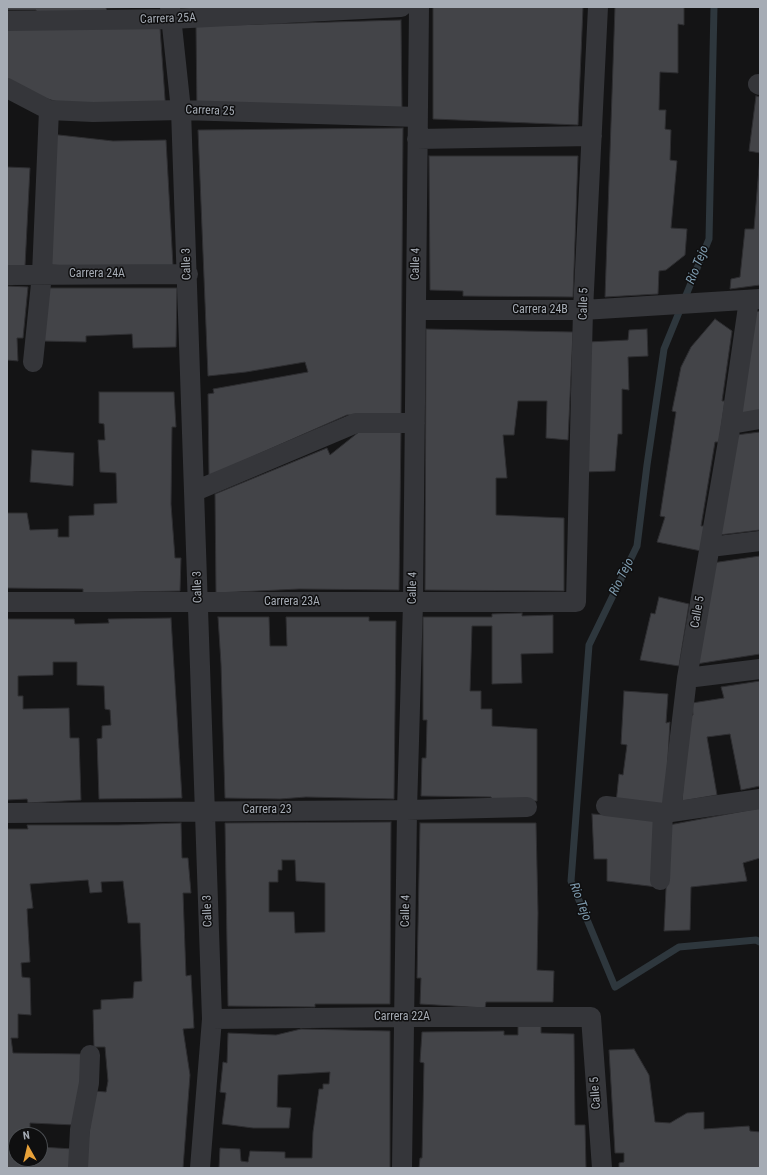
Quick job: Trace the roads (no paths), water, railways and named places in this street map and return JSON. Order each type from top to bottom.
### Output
[{"type":"street","name":"Carrera 25A","points":[[7,21],[170,13],[401,7]]},
{"type":"street","name":"Calle 4","points":[[402,1168],[407,810],[413,602],[419,7]]},
{"type":"street","name":"Calle 5","points":[[576,602],[583,310],[598,7]]},
{"type":"street","name":"Calle 3","points":[[170,13],[181,110],[188,274],[204,810],[212,1019],[200,1168]]},
{"type":"street","name":"Carrera 25","points":[[7,88],[49,110],[93,112],[181,110],[418,117]]},
{"type":"street","points":[[33,362],[42,274],[49,110]]},
{"type":"street","points":[[417,139],[592,136]]},
{"type":"street","name":"Carrera 24A","points":[[7,275],[188,274]]},
{"type":"street","name":"Calle 5","points":[[660,880],[667,812],[686,678],[754,299]]},
{"type":"street","name":"Carrera 24B","points":[[416,310],[583,310],[754,299]]},
{"type":"street","points":[[731,424],[760,419]]},
{"type":"street","points":[[195,491],[356,423],[414,423]]},
{"type":"street","points":[[710,547],[760,540]]},
{"type":"street","name":"Carrera 23A","points":[[7,602],[576,602]]},
{"type":"street","points":[[686,678],[760,669]]},
{"type":"street","points":[[606,806],[667,812],[760,799]]},
{"type":"street","name":"Carrera 23","points":[[7,813],[204,810],[407,810],[527,807]]},
{"type":"street","name":"Calle 5","points":[[591,1017],[602,1168]]},
{"type":"street","name":"Carrera 22A","points":[[212,1019],[591,1017]]},
{"type":"street","points":[[78,1168],[80,1130],[89,1084],[90,1055]]},
{"type":"waterway","name":"Rio Tejo","points":[[714,7],[709,239],[664,349],[637,546],[589,645],[571,881],[615,987],[679,947],[756,940],[760,942]]}]
